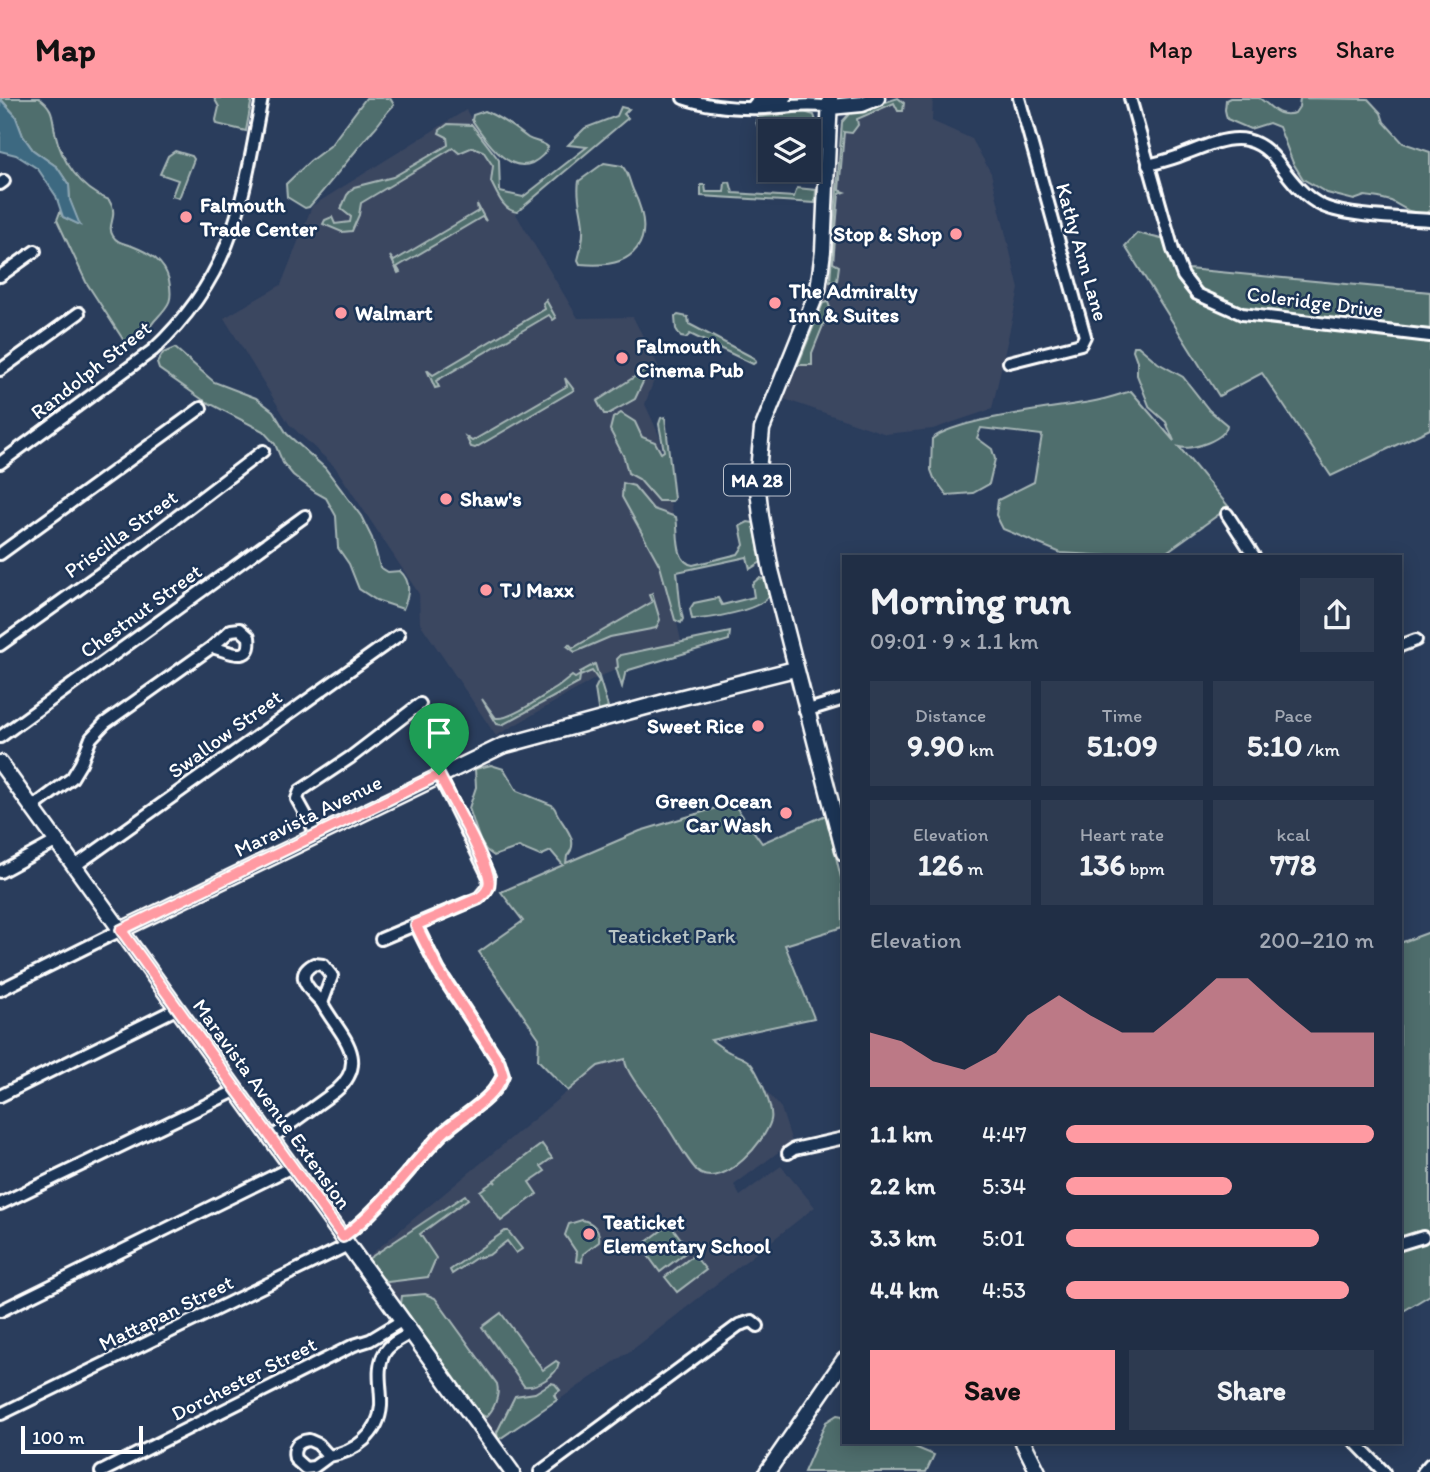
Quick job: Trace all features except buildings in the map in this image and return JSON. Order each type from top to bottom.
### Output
[{"type":"main road","points":[[830,103],[862,104],[877,98]]},
{"type":"main road","name":"MA 28","points":[[830,103],[823,251],[816,299],[769,407],[759,450],[757,481],[761,516],[795,669],[842,846]]},
{"type":"main road","name":"Maravista Avenue","points":[[121,930],[489,752],[515,742],[795,669]]},
{"type":"main road","points":[[0,763],[121,930]]},
{"type":"main road","name":"Maravista Avenue Extension","points":[[121,930],[512,1472]]},
{"type":"main road","points":[[767,1472],[842,1363]]},
{"type":"main road","points":[[1024,1444],[1038,1472]]},
{"type":"street","name":"Randolph Street","points":[[0,463],[136,364],[171,332],[209,282],[232,236],[244,195],[262,98]]},
{"type":"street","points":[[683,98],[713,106],[762,108],[830,103]]},
{"type":"street","points":[[752,106],[757,101],[786,98]]},
{"type":"street","name":"Kathy Ann Lane","points":[[1009,362],[1081,344],[1085,336],[1019,98]]},
{"type":"street","name":"Coleridge Drive","points":[[1130,98],[1173,250],[1184,276],[1197,294],[1242,314],[1430,336]]},
{"type":"street","points":[[1148,165],[1229,138],[1240,138],[1268,149],[1304,193],[1323,206],[1350,212],[1430,220]]},
{"type":"street","points":[[0,276],[35,251]]},
{"type":"street","points":[[0,370],[79,313]]},
{"type":"street","points":[[0,554],[201,408]]},
{"type":"street","name":"Priscilla Street","points":[[0,645],[141,545],[263,451]]},
{"type":"street","points":[[1227,514],[1253,555]]},
{"type":"street","name":"Chestnut Street","points":[[0,737],[305,516]]},
{"type":"street","name":"Swallow Street","points":[[75,866],[399,635]]},
{"type":"street","points":[[1402,645],[1416,640]]},
{"type":"street","points":[[33,807],[72,778],[91,738],[105,723],[212,647]]},
{"type":"street","points":[[806,711],[842,700]]},
{"type":"street","points":[[317,835],[297,799],[300,791],[351,757],[420,704]]},
{"type":"street","points":[[381,939],[479,898],[486,892],[489,882],[480,856],[439,775]]},
{"type":"street","points":[[0,872],[57,841]]},
{"type":"street","name":"Mattapan Street","points":[[1,1415],[345,1241],[443,1133],[493,1091],[503,1075],[499,1062],[439,971],[416,925]]},
{"type":"street","points":[[0,990],[121,930]]},
{"type":"street","points":[[271,1138],[341,1088],[350,1072],[352,1056],[348,1042],[322,1003]]},
{"type":"street","points":[[0,1096],[176,1009]]},
{"type":"street","points":[[0,1204],[235,1091]]},
{"type":"street","points":[[788,1153],[794,1149],[842,1138]]},
{"type":"street","points":[[0,1311],[292,1167]]},
{"type":"street","points":[[1402,1243],[1423,1237]]},
{"type":"street","name":"Dorchester Street","points":[[101,1472],[354,1345],[370,1340],[402,1320]]},
{"type":"street","points":[[540,1472],[739,1325],[752,1321],[758,1326]]},
{"type":"street","points":[[330,1456],[353,1449],[372,1430],[380,1410],[379,1376],[383,1357],[392,1344],[412,1332]]},
{"type":"street","points":[[1357,1444],[1384,1472]]},
{"type":"street","points":[[1423,1472],[1430,1464]]},
{"type":"shaded area","points":[[896,98],[933,98],[932,121],[972,139],[991,173],[1019,289],[992,409],[933,429],[886,434],[784,399],[823,309],[840,125],[849,114]]},
{"type":"shaded area","points":[[0,99],[15,115],[23,136],[33,150],[57,167],[69,185],[70,200],[80,225],[63,217],[56,196],[38,169],[16,155],[0,151]]},
{"type":"shaded area","points":[[466,110],[498,164],[498,184],[578,318],[633,317],[659,367],[645,404],[659,435],[680,561],[666,573],[682,645],[598,677],[496,736],[420,623],[419,594],[335,467],[289,424],[224,318],[281,285],[312,206]]},
{"type":"shaded area","name":"Teaticket Elementary School","points":[[653,1052],[743,1064],[781,1108],[792,1142],[734,1185],[740,1196],[781,1166],[815,1207],[636,1347],[496,1443],[364,1260],[598,1066]]},
{"type":"green space","points":[[0,98],[39,98],[47,105],[52,113],[58,143],[67,163],[90,189],[109,200],[113,209],[111,233],[119,241],[150,255],[167,273],[169,301],[144,337],[133,346],[126,344],[86,282],[57,220],[60,212],[63,217],[79,224],[70,201],[69,185],[57,167],[33,150],[23,136],[15,115]]},
{"type":"green space","points":[[214,98],[252,98],[246,131],[217,124],[219,107]]},
{"type":"green space","points":[[366,98],[390,98],[394,105],[309,207],[305,208],[287,197],[286,184],[330,146]]},
{"type":"green space","points":[[898,98],[904,103],[903,111],[898,111],[894,103],[857,119],[858,125],[852,133],[844,132],[839,190],[845,192],[839,194],[833,263],[839,266],[837,281],[830,282],[842,122],[849,114]]},
{"type":"green space","points":[[1259,98],[1283,114],[1295,113],[1300,98],[1368,99],[1403,143],[1430,152],[1430,211],[1424,214],[1409,211],[1379,198],[1365,196],[1354,200],[1327,193],[1303,179],[1293,163],[1279,127],[1269,123],[1250,129],[1227,119],[1226,100]]},
{"type":"green space","points":[[621,107],[629,109],[624,114],[628,118],[517,212],[504,205],[498,196],[491,182],[493,166],[483,151],[473,147],[459,153],[453,148],[361,203],[352,231],[342,232],[323,224],[332,217],[335,224],[350,222],[351,217],[341,209],[354,187],[393,177],[448,145],[447,137],[439,133],[448,124],[472,125],[499,160],[500,192],[523,197],[587,147],[568,145],[585,128],[617,116]]},
{"type":"green space","points":[[485,111],[528,138],[546,145],[548,147],[545,152],[532,163],[523,165],[506,159],[490,144],[472,120],[473,115]]},
{"type":"green space","points":[[804,112],[814,115],[815,119],[758,119],[758,126],[757,117]]},
{"type":"green space","points":[[175,151],[194,159],[179,198],[172,196],[178,180],[160,174],[168,156]]},
{"type":"green space","points":[[604,163],[622,166],[626,171],[640,208],[642,237],[637,248],[628,257],[599,265],[580,264],[578,260],[583,230],[579,181]]},
{"type":"green space","points":[[730,182],[733,193],[794,197],[797,188],[816,190],[815,203],[701,196],[701,185],[705,185],[706,192],[724,192],[725,183]]},
{"type":"green space","points":[[477,204],[486,221],[482,217],[397,267],[400,272],[398,273],[390,256],[394,261],[478,211]]},
{"type":"green space","points":[[1137,233],[1169,241],[1188,269],[1430,292],[1430,429],[1331,476],[1262,373],[1219,396],[1125,246]]},
{"type":"green space","points":[[546,300],[556,318],[553,320],[549,315],[436,381],[439,387],[435,388],[427,370],[433,375],[545,309],[543,303]]},
{"type":"green space","points":[[828,302],[830,308],[812,353],[812,365],[798,365],[823,303]]},
{"type":"green space","points":[[675,317],[688,317],[689,324],[754,358],[756,362],[753,364],[690,334],[686,338],[681,337],[676,329]]},
{"type":"green space","points":[[1134,346],[1138,346],[1158,363],[1183,377],[1209,410],[1227,425],[1221,435],[1208,443],[1179,447],[1229,507],[1162,555],[1061,553],[1003,529],[996,515],[998,500],[1034,482],[1042,435],[981,428],[977,438],[992,449],[995,459],[989,484],[973,493],[947,495],[934,478],[931,470],[932,439],[944,432],[983,420],[1095,401],[1131,391],[1174,441],[1166,422],[1150,408],[1137,375],[1137,361]]},
{"type":"green space","points":[[175,348],[214,382],[256,398],[273,411],[287,434],[325,468],[361,516],[372,538],[380,567],[388,572],[400,571],[404,575],[408,594],[403,609],[376,600],[359,589],[349,564],[338,548],[336,516],[326,498],[293,475],[283,463],[275,444],[263,431],[203,400],[159,369],[157,363],[163,353]]},
{"type":"green space","points":[[650,367],[635,399],[604,414],[597,401]]},
{"type":"green space","points":[[565,378],[574,390],[475,448],[471,447],[466,437],[472,441],[567,386]]},
{"type":"green space","points":[[621,413],[635,422],[642,437],[655,442],[661,453],[664,451],[659,424],[661,418],[665,417],[674,499],[672,501],[658,501],[639,479],[628,473],[624,457],[610,430],[613,418]]},
{"type":"green space","points":[[623,483],[634,486],[653,509],[676,517],[678,546],[687,563],[693,565],[738,554],[744,545],[740,526],[748,522],[754,523],[761,562],[750,569],[747,557],[677,572],[683,619],[681,623],[675,620],[660,566],[622,497]]},
{"type":"green space","points":[[759,578],[764,579],[769,596],[755,606],[710,618],[692,619],[690,609],[694,603],[718,598],[722,605],[754,597],[752,584]]},
{"type":"green space","points":[[652,593],[660,620],[656,628],[610,637],[575,652],[567,646],[569,644],[573,648],[652,602],[649,595]]},
{"type":"green space","points":[[730,632],[729,640],[629,670],[625,674],[622,687],[616,668],[617,659],[621,655]]},
{"type":"green space","points":[[595,664],[608,707],[606,712],[599,715],[595,689],[599,681],[592,671],[580,676],[579,683],[502,725],[497,724],[482,699],[496,718],[502,718],[527,707],[572,676],[575,678]]},
{"type":"green space","name":"Teaticket Park","points":[[491,765],[504,769],[517,791],[552,805],[571,838],[571,850],[566,863],[640,831],[733,803],[762,843],[826,815],[842,882],[842,927],[785,945],[814,1018],[711,1040],[752,1065],[770,1108],[771,1120],[761,1139],[733,1168],[711,1176],[701,1174],[697,1170],[633,1078],[625,1059],[598,1066],[568,1091],[538,1060],[539,1038],[479,952],[523,921],[501,892],[563,865],[551,851],[540,856],[519,847],[494,856],[486,850],[480,841],[469,808],[476,787],[475,769]]},
{"type":"green space","points":[[1430,932],[1430,1295],[1402,1312],[1402,942]]},
{"type":"green space","points":[[542,1144],[552,1158],[541,1166],[545,1171],[529,1182],[537,1194],[501,1221],[480,1191],[494,1181],[496,1183],[494,1180]]},
{"type":"green space","points":[[465,1195],[468,1199],[420,1234],[436,1258],[428,1277],[388,1282],[381,1277],[368,1259]]},
{"type":"green space","points":[[582,1220],[595,1228],[599,1234],[599,1242],[583,1254],[582,1262],[576,1261],[577,1253],[565,1235],[569,1224]]},
{"type":"green space","points":[[670,1224],[689,1250],[660,1272],[641,1246]]},
{"type":"green space","points":[[508,1231],[522,1249],[516,1253],[507,1241],[489,1255],[476,1258],[452,1274],[450,1270]]},
{"type":"green space","points":[[694,1255],[706,1270],[677,1292],[665,1277]]},
{"type":"green space","points":[[425,1294],[435,1298],[497,1384],[496,1402],[486,1417],[479,1413],[401,1304],[402,1296]]},
{"type":"green space","points":[[501,1313],[543,1370],[556,1361],[559,1363],[555,1372],[546,1380],[524,1386],[482,1327]]},
{"type":"green space","points":[[551,1383],[560,1390],[554,1395],[557,1400],[498,1440],[497,1432],[515,1396],[535,1393]]},
{"type":"green space","points":[[837,1415],[842,1416],[842,1444],[908,1444],[934,1455],[926,1472],[804,1472],[826,1422]]},
{"type":"place","name":"Falmouth Trade Center","points":[[186,217]]},
{"type":"place","name":"Stop & Shop","points":[[956,234]]},
{"type":"place","name":"The Admiralty Inn & Suites","points":[[775,303]]},
{"type":"place","name":"Walmart","points":[[341,313]]},
{"type":"place","name":"Falmouth Cinema Pub","points":[[622,358]]},
{"type":"place","name":"Shaw's","points":[[446,499]]},
{"type":"place","name":"TJ Maxx","points":[[486,590]]},
{"type":"place","name":"Sweet Rice","points":[[758,726]]},
{"type":"place","name":"Green Ocean Car Wash","points":[[786,813]]},
{"type":"place","name":"Teaticket Elementary School","points":[[589,1234]]},
{"type":"route","points":[[439,775],[480,856],[489,882],[483,896],[416,925],[439,971],[499,1062],[503,1075],[493,1091],[443,1133],[391,1193],[343,1237],[121,930],[439,775]]}]
